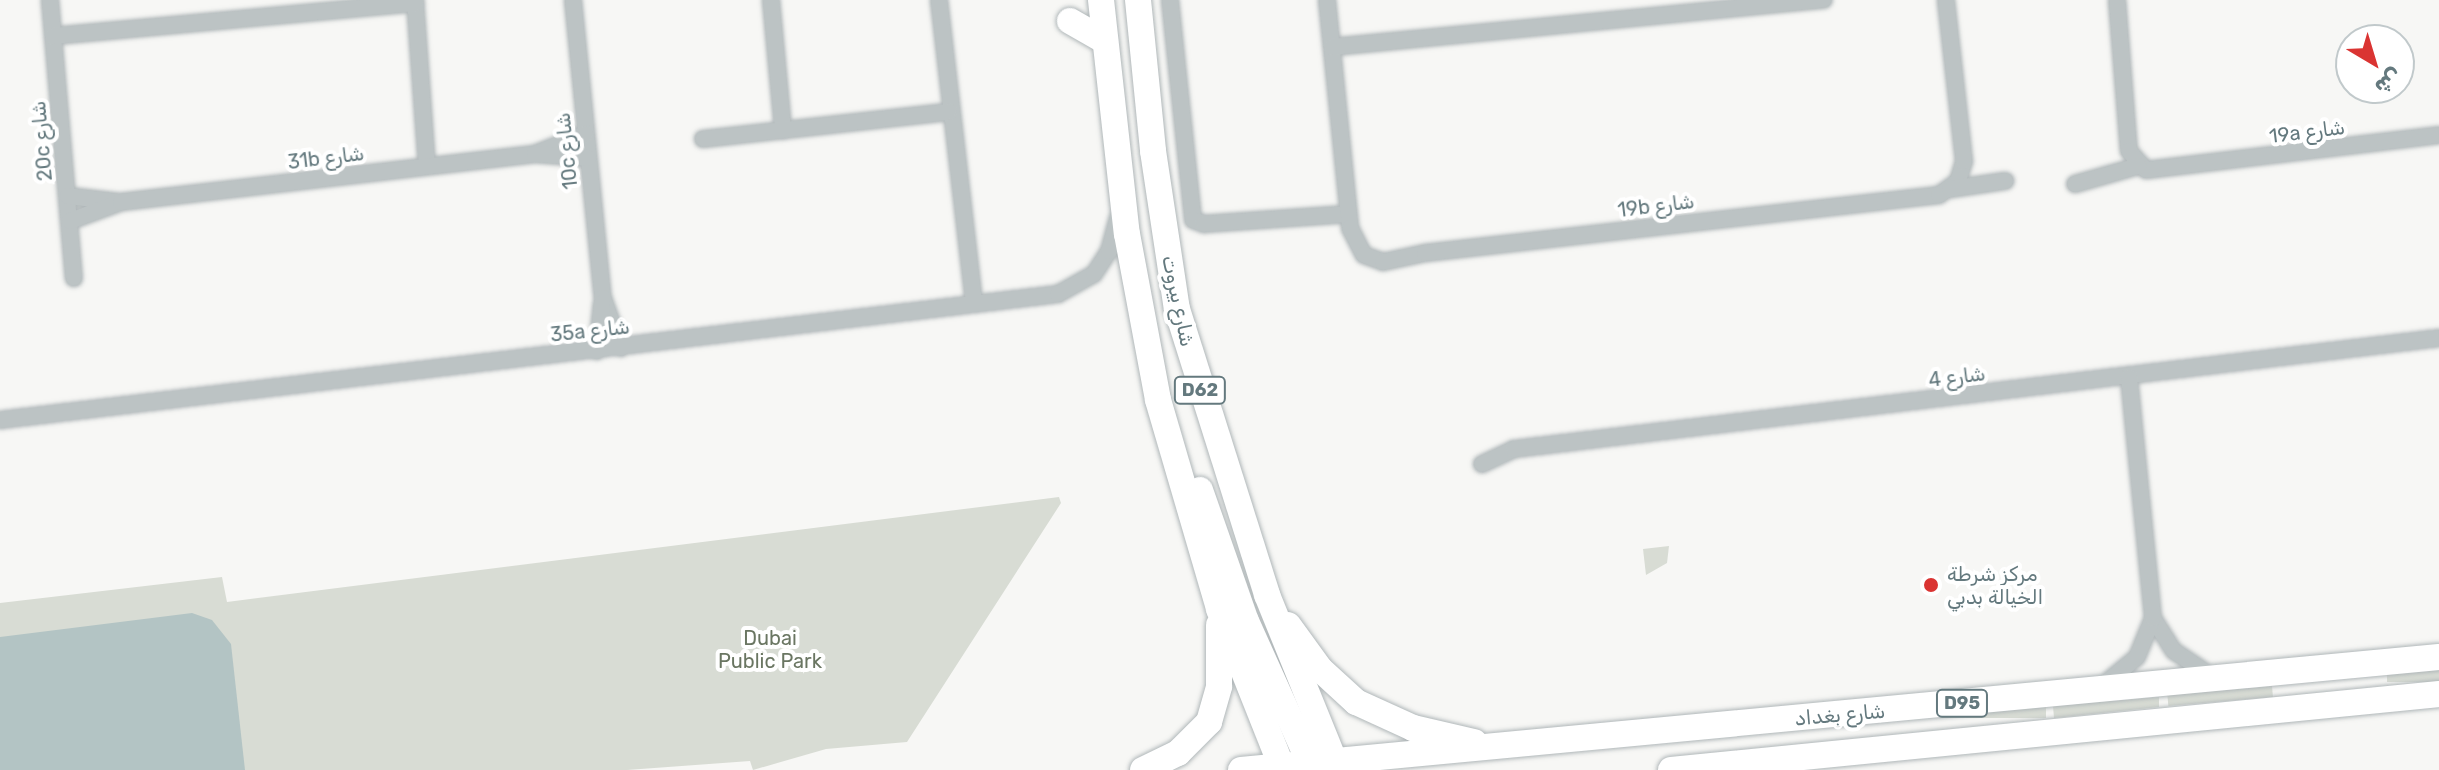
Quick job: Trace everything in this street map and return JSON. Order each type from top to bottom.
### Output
[{"type":"main road","name":"شارع بيروت","points":[[1101,0],[1123,196],[1158,400],[1219,609],[1307,767]]},
{"type":"main road","name":"شارع بيروت","points":[[1138,0],[1153,151],[1177,309],[1267,595],[1307,767]]},
{"type":"main road","points":[[1070,21],[1105,41]]},
{"type":"main road","points":[[1158,400],[1186,449],[1246,621],[1307,767]]},
{"type":"main road","points":[[1267,595],[1320,669],[1356,702],[1390,720],[1484,747]]},
{"type":"main road","points":[[1143,770],[1190,745],[1209,722],[1219,686],[1219,609]]},
{"type":"main road","name":"شارع بغداد","points":[[1241,770],[1307,767],[1484,747],[2439,657]]},
{"type":"main road","name":"شارع بغداد","points":[[1671,770],[2439,694]]},
{"type":"main road","points":[[1729,770],[1760,762]]},
{"type":"street","name":"20c شارع","points":[[50,0],[74,278]]},
{"type":"street","name":"10c شارع","points":[[573,0],[603,298],[597,351]]},
{"type":"street","points":[[771,0],[783,130]]},
{"type":"street","points":[[939,0],[965,245],[966,304]]},
{"type":"street","points":[[1170,0],[1193,220],[1204,224],[1348,214]]},
{"type":"street","name":"19b شارع","points":[[1327,0],[1351,235],[1364,255],[1383,262],[1403,257],[1913,198]]},
{"type":"street","points":[[1332,47],[1764,3],[1824,0]]},
{"type":"street","points":[[1946,0],[1962,171],[1950,189]]},
{"type":"street","points":[[2075,184],[2138,166],[2129,151],[2117,0]]},
{"type":"street","points":[[53,36],[415,2],[427,166]]},
{"type":"street","points":[[703,139],[949,112]]},
{"type":"street","points":[[2128,130],[2148,159],[2181,169]]},
{"type":"street","points":[[1913,198],[1937,191],[1950,178],[1960,133]]},
{"type":"street","name":"31b شارع","points":[[535,154],[585,134]]},
{"type":"street","name":"19a شارع","points":[[2138,166],[2155,172],[2439,135]]},
{"type":"street","name":"31b شارع","points":[[68,196],[121,202],[535,154],[588,158]]},
{"type":"street","points":[[1913,198],[2005,181]]},
{"type":"street","name":"35a شارع","points":[[0,420],[1058,294],[1083,283],[1109,251],[1123,196]]},
{"type":"street","name":"31b شارع","points":[[70,221],[121,202]]},
{"type":"street","name":"10c شارع","points":[[603,298],[621,348]]},
{"type":"street","name":"شارع 4","points":[[1482,464],[1514,449],[2439,338]]},
{"type":"street","points":[[2129,377],[2153,618],[2174,651],[2216,678]]},
{"type":"street","points":[[2096,691],[2137,657],[2153,618]]},
{"type":"green space","name":"Dubai Public Park","points":[[1059,497],[1061,503],[907,742],[826,749],[753,770],[750,761],[627,770],[0,770],[0,603],[222,577],[227,602]]},
{"type":"green space","points":[[1669,546],[1667,563],[1646,575],[1643,549]]},
{"type":"green space","points":[[2387,670],[2439,670],[2439,682],[2387,682]]},
{"type":"green space","points":[[2272,686],[2273,697],[2168,706],[2167,695]]},
{"type":"green space","points":[[2159,697],[2159,707],[2054,718],[2053,706]]},
{"type":"green space","points":[[1940,707],[2046,707],[2046,718],[1940,718]]},
{"type":"shaded area","points":[[192,613],[212,620],[231,644],[245,770],[0,770],[0,637]]},
{"type":"place","name":"مركز شرطة الخيالة بدبي","points":[[1931,585]]}]
